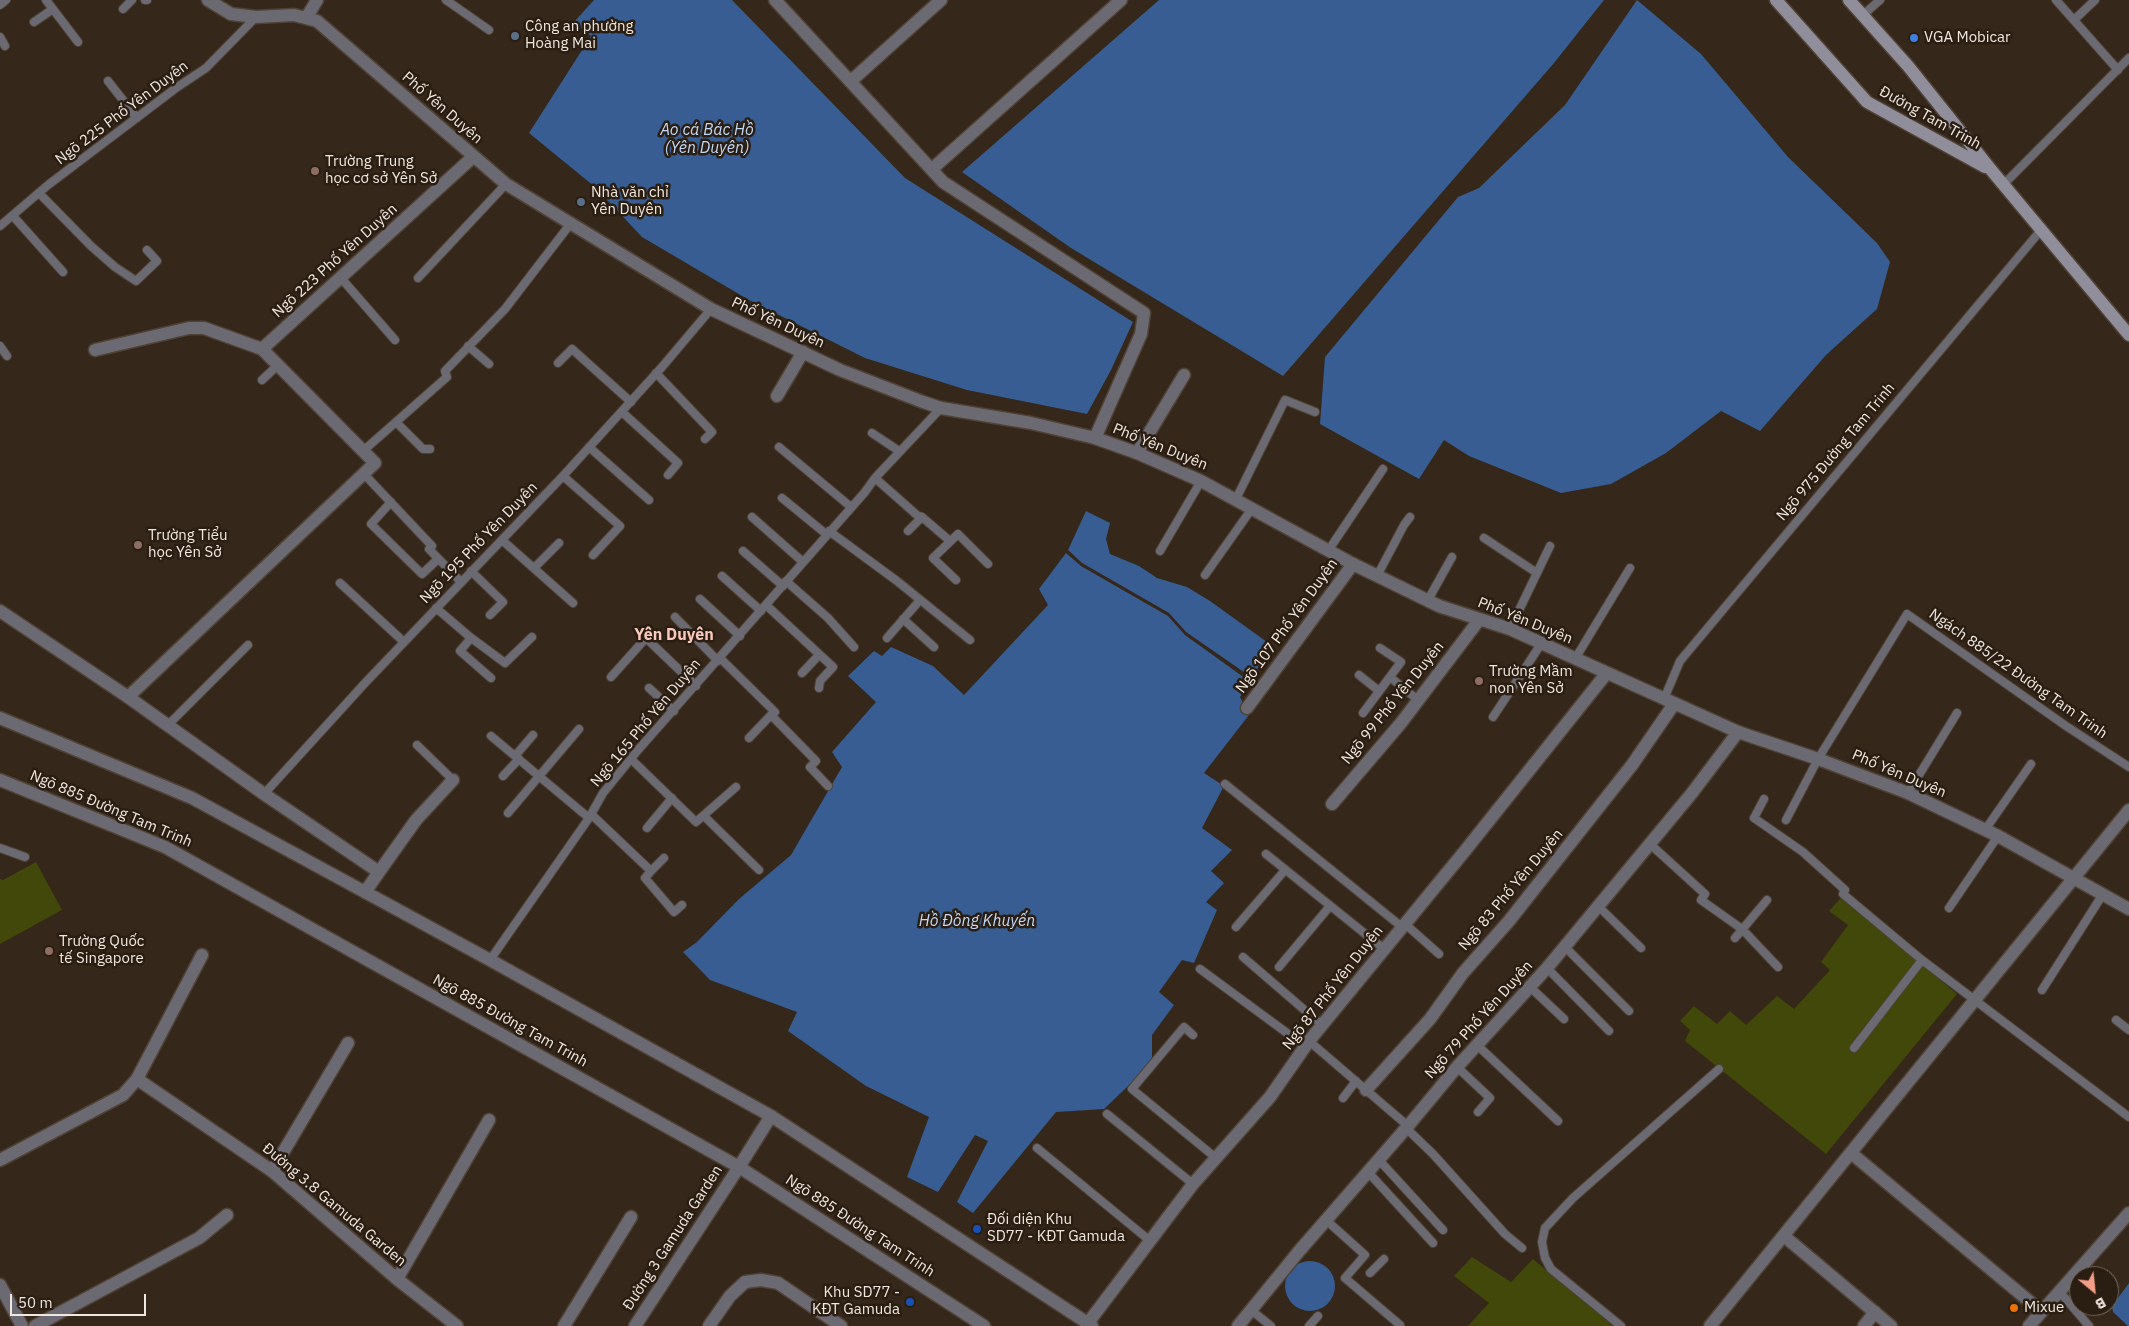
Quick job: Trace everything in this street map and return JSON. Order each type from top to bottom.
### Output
[{"type":"main road","name":"Đường Tam Trinh","points":[[1776,0],[1868,102],[1992,171]]},
{"type":"main road","name":"Đường Tam Trinh","points":[[1849,0],[1908,66],[1992,171],[2129,335]]},
{"type":"street","name":"Phố Yên Duyên","points":[[208,0],[231,14],[256,17],[294,15],[307,17],[326,27],[506,184],[711,310],[840,370],[941,408],[1031,423],[1095,438],[1137,453],[1201,481],[1253,507],[1353,564],[1428,600],[1510,630],[1738,732],[1818,759],[1908,793],[1998,836],[2129,909]]},
{"type":"street","points":[[307,17],[317,0]]},
{"type":"street","points":[[775,0],[943,182],[1144,313],[1141,334],[1095,438]]},
{"type":"street","points":[[851,81],[941,0]]},
{"type":"street","points":[[932,169],[1121,0]]},
{"type":"street","name":"Ngõ 223 Phố Yên Duyên","points":[[262,349],[473,157]]},
{"type":"street","points":[[95,350],[189,328],[204,328],[262,349],[375,463],[128,696]]},
{"type":"street","points":[[777,396],[804,352]]},
{"type":"street","points":[[1137,453],[1184,375]]},
{"type":"street","name":"Ngõ 107 Phố Yên Duyên","points":[[1246,708],[1353,564]]},
{"type":"street","points":[[0,611],[128,696],[264,794],[379,872]]},
{"type":"street","name":"Ngõ 99 Phố Yên Duyên","points":[[1332,804],[1418,700],[1479,620]]},
{"type":"street","name":"Ngõ 87 Phố Yên Duyên","points":[[1090,1325],[1149,1240],[1193,1184],[1270,1097],[1322,1025],[1464,852],[1606,674]]},
{"type":"street","name":"Ngõ 83 Phố Yên Duyên","points":[[1366,1090],[1430,1019],[1463,973],[1509,921],[1632,765],[1669,702]]},
{"type":"street","points":[[0,718],[192,798],[771,1116],[1090,1325]]},
{"type":"street","name":"Ngõ 79 Phố Yên Duyên","points":[[1238,1326],[1326,1220],[1407,1128],[1457,1066],[1565,947],[1692,793],[1738,732]]},
{"type":"street","name":"Ngõ 885 Đường Tam Trinh","points":[[0,780],[165,847],[738,1168],[984,1326]]},
{"type":"street","points":[[365,892],[416,820],[453,780]]},
{"type":"street","points":[[1710,1326],[2129,810]]},
{"type":"street","points":[[0,1160],[123,1095],[137,1080],[202,955]]},
{"type":"street","points":[[272,1171],[348,1042]]},
{"type":"street","name":"Đường 3.8 Gamuda Garden","points":[[137,1080],[272,1171],[397,1279],[457,1326]]},
{"type":"street","name":"Đường 3 Gamuda Garden","points":[[635,1326],[771,1116]]},
{"type":"street","points":[[397,1279],[489,1120]]},
{"type":"street","points":[[1851,1152],[2041,1311]]},
{"type":"street","points":[[2029,1326],[2129,1213]]},
{"type":"street","points":[[35,1326],[199,1238],[227,1215]]},
{"type":"street","points":[[564,1326],[631,1217]]},
{"type":"street","points":[[1784,1236],[1891,1326]]},
{"type":"street","points":[[709,1326],[730,1296],[745,1282],[761,1280],[778,1283],[840,1326]]},
{"type":"street","points":[[0,1285],[22,1326]]},
{"type":"street","points":[[1864,1326],[1875,1312]]},
{"type":"lane","points":[[0,5],[6,0]]},
{"type":"lane","points":[[46,0],[78,42]]},
{"type":"lane","points":[[123,9],[132,0]]},
{"type":"lane","points":[[446,0],[489,30]]},
{"type":"lane","points":[[1863,15],[1880,0]]},
{"type":"lane","points":[[2056,0],[2118,70]]},
{"type":"lane","points":[[2074,20],[2095,0]]},
{"type":"lane","points":[[34,22],[53,9]]},
{"type":"lane","name":"Ngõ 225 Phố Yên Duyên","points":[[0,226],[137,118],[206,68],[256,17]]},
{"type":"lane","points":[[0,37],[6,46]]},
{"type":"lane","points":[[2004,184],[2129,58]]},
{"type":"lane","points":[[108,81],[137,118]]},
{"type":"lane","points":[[418,278],[506,184]]},
{"type":"lane","points":[[40,193],[91,246],[143,287]]},
{"type":"lane","points":[[13,216],[63,272]]},
{"type":"lane","points":[[363,451],[447,377],[445,371],[504,309],[571,223]]},
{"type":"lane","name":"Ngõ 975 Đường Tam Trinh","points":[[1669,702],[1680,661],[2041,230]]},
{"type":"lane","points":[[136,280],[157,260],[148,250]]},
{"type":"lane","points":[[341,278],[395,340]]},
{"type":"lane","name":"Ngõ 195 Phố Yên Duyên","points":[[264,794],[404,642],[563,476],[631,402],[711,310]]},
{"type":"lane","points":[[0,346],[7,356]]},
{"type":"lane","points":[[468,346],[489,364]]},
{"type":"lane","points":[[558,363],[572,349],[631,402]]},
{"type":"lane","points":[[262,380],[278,365]]},
{"type":"lane","points":[[656,373],[712,432],[705,439]]},
{"type":"lane","points":[[1236,499],[1285,400],[1315,412]]},
{"type":"lane","name":"Ngõ 165 Phố Yên Duyên","points":[[490,960],[604,793],[631,759],[740,636],[875,478],[941,408]]},
{"type":"lane","points":[[622,412],[678,463],[668,475]]},
{"type":"lane","points":[[396,422],[423,449],[430,449]]},
{"type":"lane","points":[[872,433],[899,451]]},
{"type":"lane","points":[[589,447],[649,500]]},
{"type":"lane","points":[[779,447],[851,507]]},
{"type":"lane","points":[[1328,550],[1383,470]]},
{"type":"lane","points":[[364,474],[432,546],[429,549],[461,582]]},
{"type":"lane","points":[[563,476],[620,526],[593,554]]},
{"type":"lane","points":[[875,478],[950,541]]},
{"type":"lane","points":[[1160,551],[1201,481]]},
{"type":"lane","points":[[782,498],[920,600],[970,640]]},
{"type":"lane","points":[[391,502],[371,524],[422,574],[438,559]]},
{"type":"lane","points":[[1205,575],[1253,507]]},
{"type":"lane","points":[[752,517],[803,562]]},
{"type":"lane","points":[[908,531],[922,517]]},
{"type":"lane","points":[[1377,576],[1410,517]]},
{"type":"lane","points":[[956,580],[933,558],[958,534],[988,564]]},
{"type":"lane","points":[[1484,538],[1537,573]]},
{"type":"lane","points":[[502,540],[574,603]]},
{"type":"lane","points":[[534,568],[558,542]]},
{"type":"lane","points":[[1510,630],[1550,546]]},
{"type":"lane","points":[[743,551],[828,618],[854,647]]},
{"type":"lane","points":[[1428,600],[1452,557]]},
{"type":"lane","points":[[1575,659],[1630,568]]},
{"type":"lane","points":[[471,571],[504,602],[490,615]]},
{"type":"lane","points":[[722,576],[764,608],[833,667],[820,681],[819,688]]},
{"type":"lane","points":[[340,583],[404,642]]},
{"type":"lane","points":[[700,599],[740,636]]},
{"type":"lane","points":[[887,638],[920,600]]},
{"type":"lane","points":[[436,608],[471,638],[505,663],[532,637]]},
{"type":"lane","name":"Ngách 885/22 Đường Tam Trinh","points":[[1818,759],[1907,614],[2129,768]]},
{"type":"lane","points":[[675,617],[775,712],[749,738]]},
{"type":"lane","points":[[903,619],[934,647]]},
{"type":"lane","points":[[471,638],[460,651],[491,678]]},
{"type":"lane","points":[[611,677],[646,638],[696,686]]},
{"type":"lane","points":[[1493,717],[1541,644]]},
{"type":"lane","points":[[168,725],[248,645]]},
{"type":"lane","points":[[1363,713],[1401,662],[1380,648]]},
{"type":"lane","points":[[802,673],[819,655]]},
{"type":"lane","points":[[1359,675],[1379,691]]},
{"type":"lane","points":[[1390,677],[1418,700]]},
{"type":"lane","points":[[649,688],[674,711]]},
{"type":"lane","points":[[1908,793],[1957,713]]},
{"type":"lane","points":[[772,715],[816,761],[810,767],[828,786]]},
{"type":"lane","points":[[508,813],[579,729]]},
{"type":"lane","points":[[503,776],[533,735]]},
{"type":"lane","points":[[491,736],[590,816],[651,871]]},
{"type":"lane","points":[[416,745],[453,780]]},
{"type":"lane","points":[[631,759],[696,822],[736,787]]},
{"type":"lane","points":[[1786,820],[1818,759]]},
{"type":"lane","points":[[1985,830],[2031,764]]},
{"type":"lane","points":[[1225,784],[1439,954]]},
{"type":"lane","points":[[647,828],[672,798]]},
{"type":"lane","points":[[1764,799],[1754,818],[1803,852],[1845,890],[1843,894],[1922,960],[2129,1117]]},
{"type":"lane","points":[[704,816],[759,870]]},
{"type":"lane","points":[[1949,908],[1998,836]]},
{"type":"lane","points":[[1650,844],[1705,894],[1701,900],[1742,929],[1778,967]]},
{"type":"lane","points":[[0,848],[25,857]]},
{"type":"lane","points":[[1266,854],[1384,949]]},
{"type":"lane","points":[[664,858],[645,878],[674,912],[682,905]]},
{"type":"lane","points":[[1236,927],[1285,870]]},
{"type":"lane","points":[[2042,990],[2103,894]]},
{"type":"lane","points":[[1735,938],[1767,900]]},
{"type":"lane","points":[[1279,967],[1330,906]]},
{"type":"lane","points":[[1598,906],[1641,948]]},
{"type":"lane","points":[[1565,947],[1629,1011]]},
{"type":"lane","points":[[1243,957],[1322,1025]]},
{"type":"lane","points":[[1854,1048],[1922,960]]},
{"type":"lane","points":[[1547,968],[1609,1031]]},
{"type":"lane","points":[[1200,970],[1308,1044],[1356,1081],[1433,1154],[1505,1234],[1522,1248]]},
{"type":"lane","points":[[1530,987],[1564,1019]]},
{"type":"lane","points":[[2116,1020],[2129,1030]]},
{"type":"lane","points":[[1193,1035],[1184,1027],[1132,1089],[1216,1158]]},
{"type":"lane","points":[[1477,1045],[1558,1121]]},
{"type":"lane","points":[[1457,1066],[1490,1098],[1478,1112]]},
{"type":"lane","points":[[1621,1326],[1551,1269],[1545,1258],[1542,1242],[1545,1228],[1573,1198],[1720,1069]]},
{"type":"lane","points":[[1343,1098],[1356,1081]]},
{"type":"lane","points":[[1107,1114],[1193,1184]]},
{"type":"lane","points":[[1036,1148],[1149,1240]]},
{"type":"lane","points":[[1379,1160],[1443,1230]]},
{"type":"lane","points":[[1368,1172],[1433,1243]]},
{"type":"lane","points":[[1326,1220],[1377,1266]]},
{"type":"lane","points":[[1365,1255],[1345,1278],[1400,1325]]},
{"type":"lane","points":[[1370,1273],[1384,1259]]},
{"type":"lane","points":[[2059,1291],[2088,1326]]},
{"type":"lane","points":[[1251,1310],[1271,1326]]},
{"type":"lane","points":[[1309,1326],[1318,1316]]},
{"type":"green space","points":[[36,862],[62,910],[0,944],[0,879],[3,880]]},
{"type":"green space","points":[[1841,898],[1957,994],[1826,1154],[1685,1041],[1690,1030],[1680,1021],[1694,1006],[1717,1024],[1730,1011],[1746,1025],[1777,996],[1794,1009],[1830,970],[1821,962],[1848,925],[1829,911]]},
{"type":"green space","points":[[1472,1257],[1511,1282],[1533,1259],[1613,1326],[1468,1326],[1489,1303],[1454,1276]]},
{"type":"water","name":"Ao cá Bác Hồ (Yên Duyên)","points":[[594,0],[732,0],[905,178],[1133,322],[1111,370],[1087,414],[967,390],[865,358],[749,300],[642,237],[595,187],[529,133],[591,36],[574,22]]},
{"type":"water","points":[[1159,0],[1604,0],[1554,63],[1283,376],[1071,248],[962,172]]},
{"type":"water","points":[[1637,0],[1701,54],[1788,157],[1877,243],[1890,262],[1877,309],[1826,355],[1760,431],[1721,411],[1666,453],[1611,484],[1561,493],[1469,456],[1444,440],[1419,479],[1320,424],[1325,357],[1458,197],[1479,188],[1565,105]]},
{"type":"water","points":[[1086,511],[1110,523],[1106,539],[1110,554],[1139,566],[1157,578],[1187,587],[1210,601],[1274,647],[1251,677],[1186,632],[1169,613],[1082,563],[1068,550]]},
{"type":"water","name":"Hồ Đồng Khuyến","points":[[1066,553],[1081,566],[1168,616],[1185,635],[1249,681],[1240,697],[1249,715],[1204,773],[1224,786],[1202,828],[1232,850],[1211,871],[1224,883],[1206,902],[1217,910],[1194,963],[1182,960],[1159,992],[1174,1005],[1152,1035],[1152,1063],[1104,1109],[1056,1112],[973,1213],[957,1202],[988,1141],[975,1135],[938,1192],[907,1177],[929,1117],[866,1086],[788,1031],[797,1012],[710,980],[683,952],[697,942],[739,899],[791,855],[842,767],[832,752],[876,702],[848,676],[874,651],[882,656],[891,647],[933,666],[964,695],[1048,605],[1039,589]]},
{"type":"water","points":[[1310,1261],[1319,1263],[1330,1272],[1335,1286],[1333,1295],[1324,1306],[1310,1311],[1301,1309],[1290,1300],[1285,1286],[1287,1277],[1296,1266]]},
{"type":"water","points":[[2129,1283],[2129,1326],[2117,1316],[2119,1316],[2119,1297]]},
{"type":"place","name":"Công an phường Hoàng Mai","points":[[515,36]]},
{"type":"place","name":"VGA Mobicar","points":[[1914,38]]},
{"type":"place","name":"Trường Trung học cơ sở Yên Sở","points":[[315,171]]},
{"type":"place","name":"Nhà văn chỉ Yên Duyên","points":[[581,202]]},
{"type":"place","name":"Trường Tiểu học Yên Sở","points":[[138,545]]},
{"type":"place","name":"Trường Mầm non Yên Sở","points":[[1479,681]]},
{"type":"place","name":"Trường Quốc tế Singapore","points":[[49,951]]},
{"type":"place","name":"Đối diện Khu SD77 - KĐT Gamuda","points":[[977,1229]]},
{"type":"place","name":"Khu SD77 - KĐT Gamuda","points":[[910,1302]]},
{"type":"place","name":"Mixue","points":[[2014,1308]]},
{"type":"district","name":"Yên Duyên","points":[[674,635]]}]
